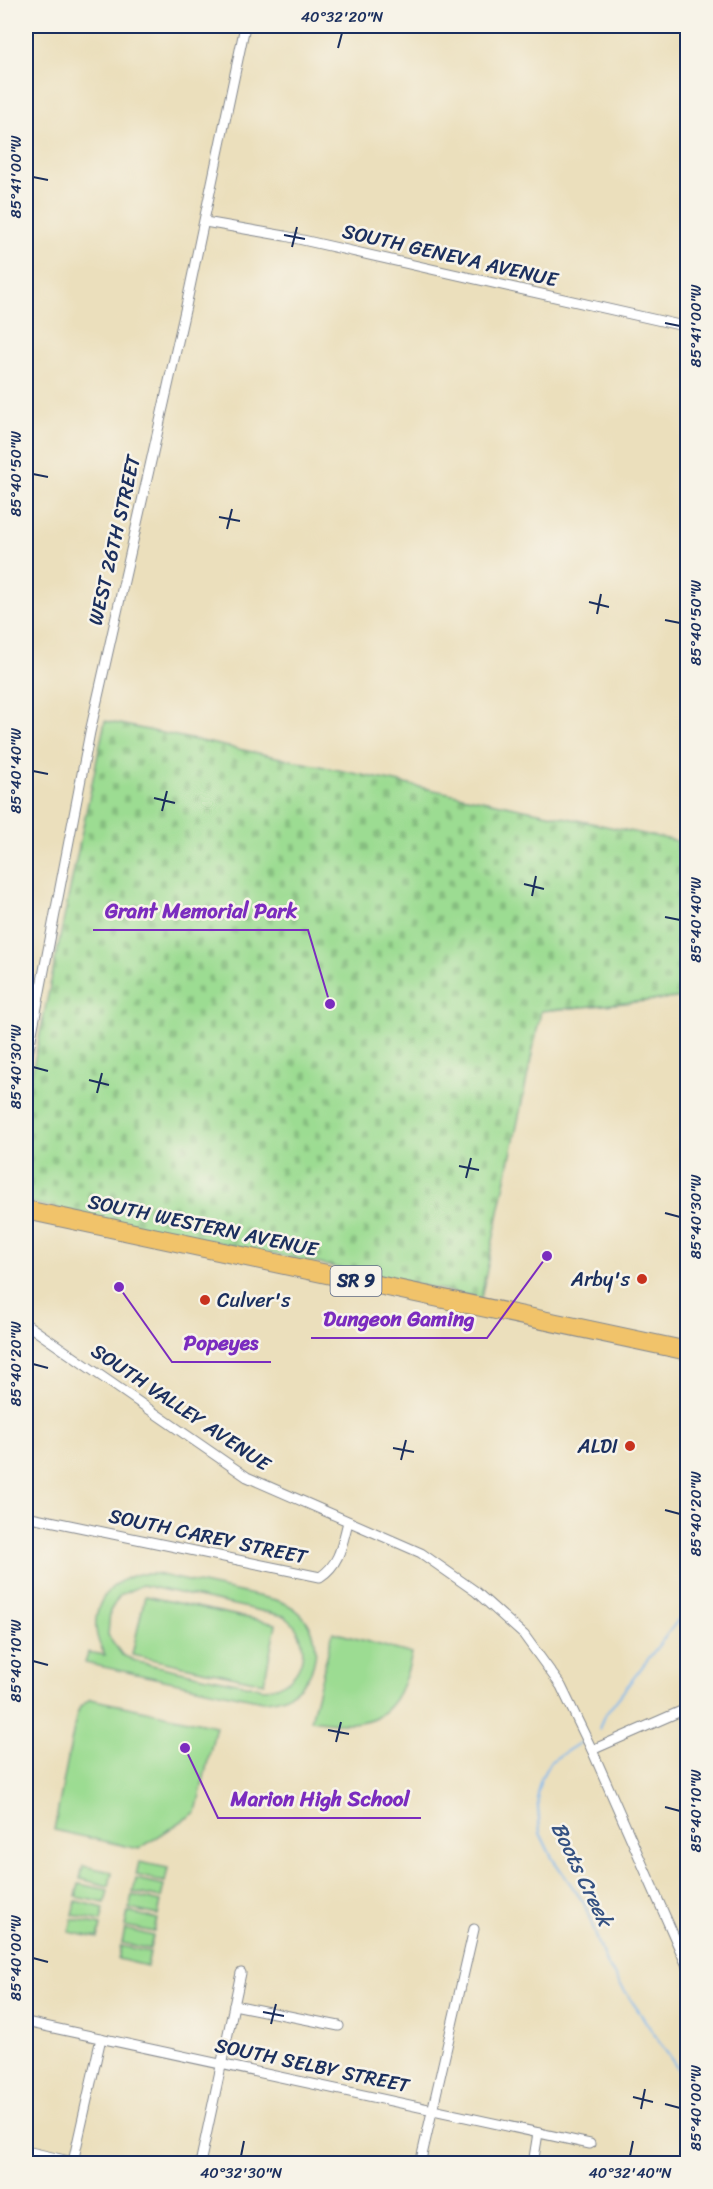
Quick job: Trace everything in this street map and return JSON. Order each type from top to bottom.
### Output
[{"type":"highway","name":"SOUTH WESTERN AVENUE","points":[[26,1210],[687,1351]]},
{"type":"street","name":"WEST 26TH STREET","points":[[26,1064],[90,732],[205,222],[245,26]]},
{"type":"street","name":"SOUTH GENEVA AVENUE","points":[[205,222],[285,236],[687,327]]},
{"type":"street","name":"SOUTH VALLEY AVENUE","points":[[26,1324],[247,1477],[421,1553],[475,1591],[525,1635],[561,1686],[592,1750],[687,1968]]},
{"type":"street","name":"SOUTH CAREY STREET","points":[[26,1516],[320,1577],[331,1570],[338,1557],[348,1522]]},
{"type":"street","points":[[592,1750],[687,1708]]},
{"type":"street","points":[[420,2163],[474,1929]]},
{"type":"street","points":[[200,2163],[241,1973]]},
{"type":"street","points":[[234,2005],[339,2026]]},
{"type":"street","name":"SOUTH SELBY STREET","points":[[26,2022],[590,2144]]},
{"type":"street","points":[[26,2151],[78,2163],[101,2038]]},
{"type":"street","points":[[534,2163],[538,2133]]},
{"type":"green space","points":[[105,721],[687,843],[687,997],[541,1011],[481,1298],[26,1202],[26,1101]]},
{"type":"green space","points":[[139,1574],[156,1574],[276,1600],[295,1609],[308,1623],[315,1640],[315,1657],[310,1673],[299,1687],[283,1697],[262,1701],[85,1663],[88,1652],[105,1655],[99,1642],[96,1617],[106,1595],[125,1579]],"holes":[[[142,1585],[284,1616],[294,1626],[300,1637],[303,1649],[301,1660],[297,1671],[289,1680],[278,1686],[264,1689],[138,1662],[122,1655],[108,1635],[110,1611],[120,1595]]]},
{"type":"green space","points":[[145,1596],[276,1624],[264,1683],[132,1655]]},
{"type":"green space","points":[[333,1632],[412,1654],[399,1693],[380,1715],[352,1723],[311,1720]]},
{"type":"green space","points":[[90,1699],[216,1726],[196,1812],[139,1849],[54,1830],[76,1717],[80,1707]]},
{"type":"green space","points":[[139,1862],[168,1868],[165,1882],[136,1875]]},
{"type":"green space","points":[[83,1866],[112,1872],[109,1886],[80,1879]]},
{"type":"green space","points":[[136,1879],[164,1885],[161,1898],[133,1892]]},
{"type":"green space","points":[[79,1884],[108,1890],[105,1903],[76,1897]]},
{"type":"green space","points":[[132,1895],[161,1902],[158,1915],[129,1909]]},
{"type":"green space","points":[[76,1901],[104,1908],[101,1921],[73,1915]]},
{"type":"green space","points":[[128,1912],[157,1919],[154,1932],[125,1926]]},
{"type":"green space","points":[[72,1919],[101,1925],[98,1938],[69,1932]]},
{"type":"green space","points":[[125,1929],[153,1936],[150,1949],[122,1943]]},
{"type":"green space","points":[[121,1946],[150,1952],[147,1966],[118,1959]]},
{"type":"waterway","name":"Boots Creek","points":[[599,1729],[603,1718],[688,1607]]},
{"type":"waterway","name":"Boots Creek","points":[[581,1742],[550,1762],[541,1778],[537,1794],[540,1833],[552,1858],[584,1903],[606,1963],[688,2084]]},
{"type":"place","name":"Grant Memorial Park","points":[[330,1004]]},
{"type":"place","name":"Dungeon Gaming","points":[[547,1256]]},
{"type":"place","name":"Arby's","points":[[642,1279]]},
{"type":"place","name":"Popeyes","points":[[119,1287]]},
{"type":"place","name":"Culver's","points":[[205,1300]]},
{"type":"place","name":"ALDI","points":[[630,1446]]},
{"type":"place","name":"Marion High School","points":[[185,1748]]}]
